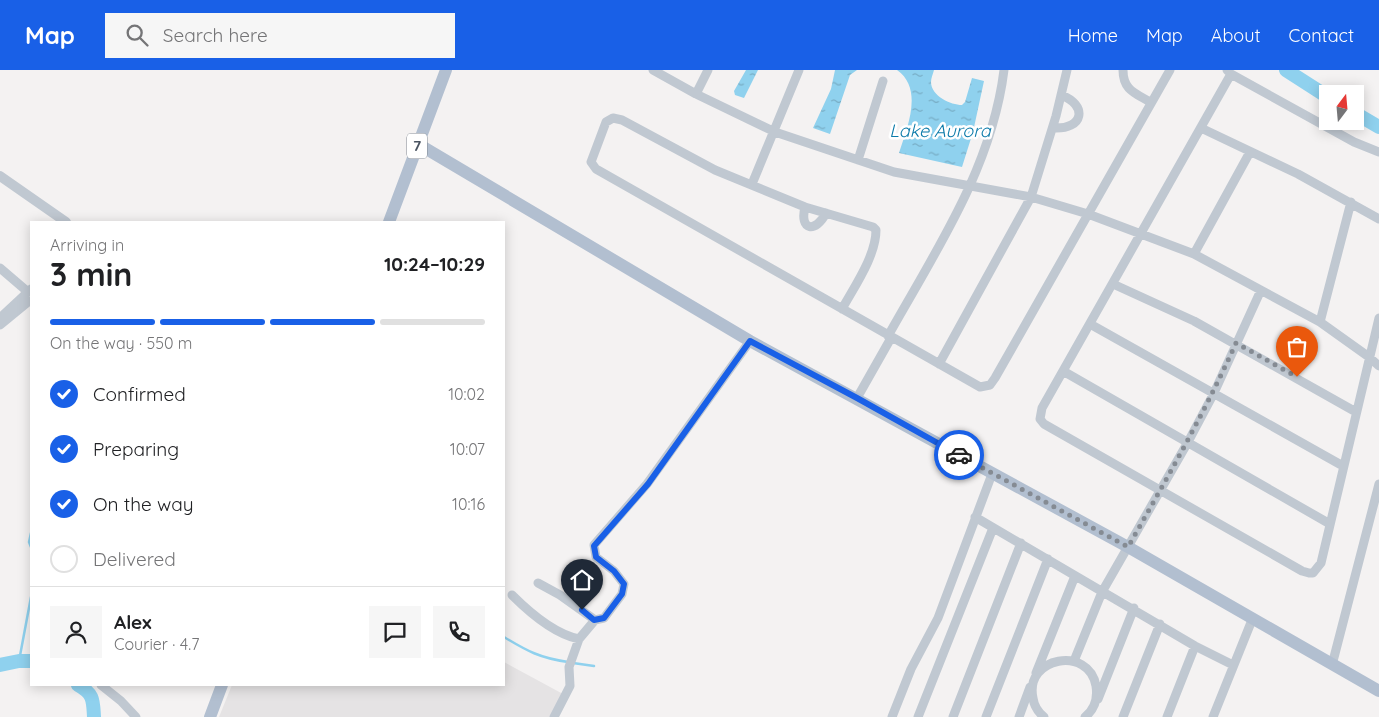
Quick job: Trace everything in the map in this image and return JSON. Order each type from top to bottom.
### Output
[{"type":"main road","name":"7","points":[[389,221],[446,70]]},
{"type":"main road","points":[[418,144],[750,341],[1128,547],[1379,692]]},
{"type":"main road","points":[[210,717],[222,686]]},
{"type":"street","points":[[653,70],[696,94],[775,132],[894,172],[1031,197],[1088,214],[1194,254],[1320,322],[1379,366]]},
{"type":"street","points":[[696,94],[708,70]]},
{"type":"street","points":[[752,184],[799,70]]},
{"type":"street","points":[[857,398],[971,186],[997,112],[1004,70]]},
{"type":"street","points":[[939,364],[1031,197],[1053,128],[1066,70]]},
{"type":"street","points":[[1123,70],[1126,86],[1150,102]]},
{"type":"street","points":[[842,309],[868,262],[876,230],[868,224],[805,207],[715,170],[618,118],[613,118],[606,122],[592,162],[596,169],[890,337],[976,385],[983,387],[990,386],[1150,102],[1170,70]]},
{"type":"street","points":[[1379,152],[1354,142],[1229,72],[1200,128],[1042,408],[1040,419],[1044,424],[1308,574],[1316,572],[1330,524],[1379,318]]},
{"type":"street","points":[[858,160],[883,81]]},
{"type":"street","points":[[1053,128],[1069,128],[1077,122],[1079,116],[1075,105],[1061,95]]},
{"type":"street","points":[[1200,128],[1298,174],[1379,219]]},
{"type":"street","points":[[1194,254],[1250,152]]},
{"type":"street","points":[[0,176],[65,221]]},
{"type":"street","points":[[1320,322],[1350,202]]},
{"type":"street","points":[[805,207],[803,220],[804,223],[811,226],[818,225],[826,213]]},
{"type":"street","points":[[0,268],[30,290],[0,318]]},
{"type":"street","points":[[1113,284],[1194,320],[1356,412]]},
{"type":"street","points":[[1074,661],[1102,592],[1214,393],[1261,290]]},
{"type":"street","points":[[0,325],[30,301]]},
{"type":"street","points":[[1090,324],[1343,466]]},
{"type":"street","points":[[554,717],[570,686],[569,667],[579,639],[594,620],[604,618],[622,594],[624,584],[614,571],[596,557],[594,546],[648,484],[750,341]]},
{"type":"street","points":[[1063,371],[1330,524]]},
{"type":"street","points":[[892,717],[911,669],[938,618],[992,474]]},
{"type":"street","points":[[1332,665],[1379,484]]},
{"type":"street","points":[[975,517],[1048,558],[1102,592],[1134,608],[1195,646],[1233,666]]},
{"type":"street","points":[[918,717],[993,528]]},
{"type":"street","points":[[953,717],[1022,543]]},
{"type":"street","points":[[986,717],[1048,558]]},
{"type":"street","points":[[1018,717],[1075,576]]},
{"type":"street","points":[[538,583],[560,595],[594,620]]},
{"type":"street","points":[[512,595],[531,613],[558,631],[579,639]]},
{"type":"street","points":[[1090,717],[1134,608]]},
{"type":"street","points":[[1213,717],[1252,620]]},
{"type":"street","points":[[1123,717],[1160,624]]},
{"type":"street","points":[[1167,717],[1195,646]]},
{"type":"street","points":[[1044,717],[1034,704],[1032,682],[1045,666],[1054,661],[1064,660],[1074,661],[1083,666],[1095,682],[1096,704],[1084,717]]},
{"type":"street","points":[[102,686],[121,701],[136,717]]},
{"type":"shaded area","points":[[505,663],[563,694],[552,717],[219,717],[232,686],[505,686]]},
{"type":"water","points":[[746,70],[758,70],[744,98],[735,95],[734,91]]},
{"type":"water","points":[[835,70],[857,70],[850,75],[830,134],[813,128],[831,89]]},
{"type":"water","name":"Lake Aurora","points":[[897,70],[934,70],[931,82],[934,92],[942,99],[958,105],[962,105],[965,102],[972,78],[984,81],[973,132],[962,167],[899,153],[909,121],[912,98],[910,87]]},
{"type":"waterway","points":[[1286,70],[1319,91]]},
{"type":"waterway","points":[[1364,118],[1379,127]]},
{"type":"waterway","points":[[30,538],[30,544]]},
{"type":"waterway","points":[[19,661],[30,602]]},
{"type":"waterway","points":[[505,638],[534,653],[568,662]]},
{"type":"waterway","points":[[0,665],[30,661]]},
{"type":"waterway","points":[[573,663],[594,666]]},
{"type":"waterway","points":[[80,686],[87,691],[92,698],[94,717]]},
{"type":"way so far","points":[[959,455],[1128,547],[1214,393],[1236,343],[1297,377]]},
{"type":"route","points":[[582,610],[594,620],[604,618],[622,594],[624,584],[614,571],[596,557],[594,546],[648,484],[750,341],[959,455]]}]
